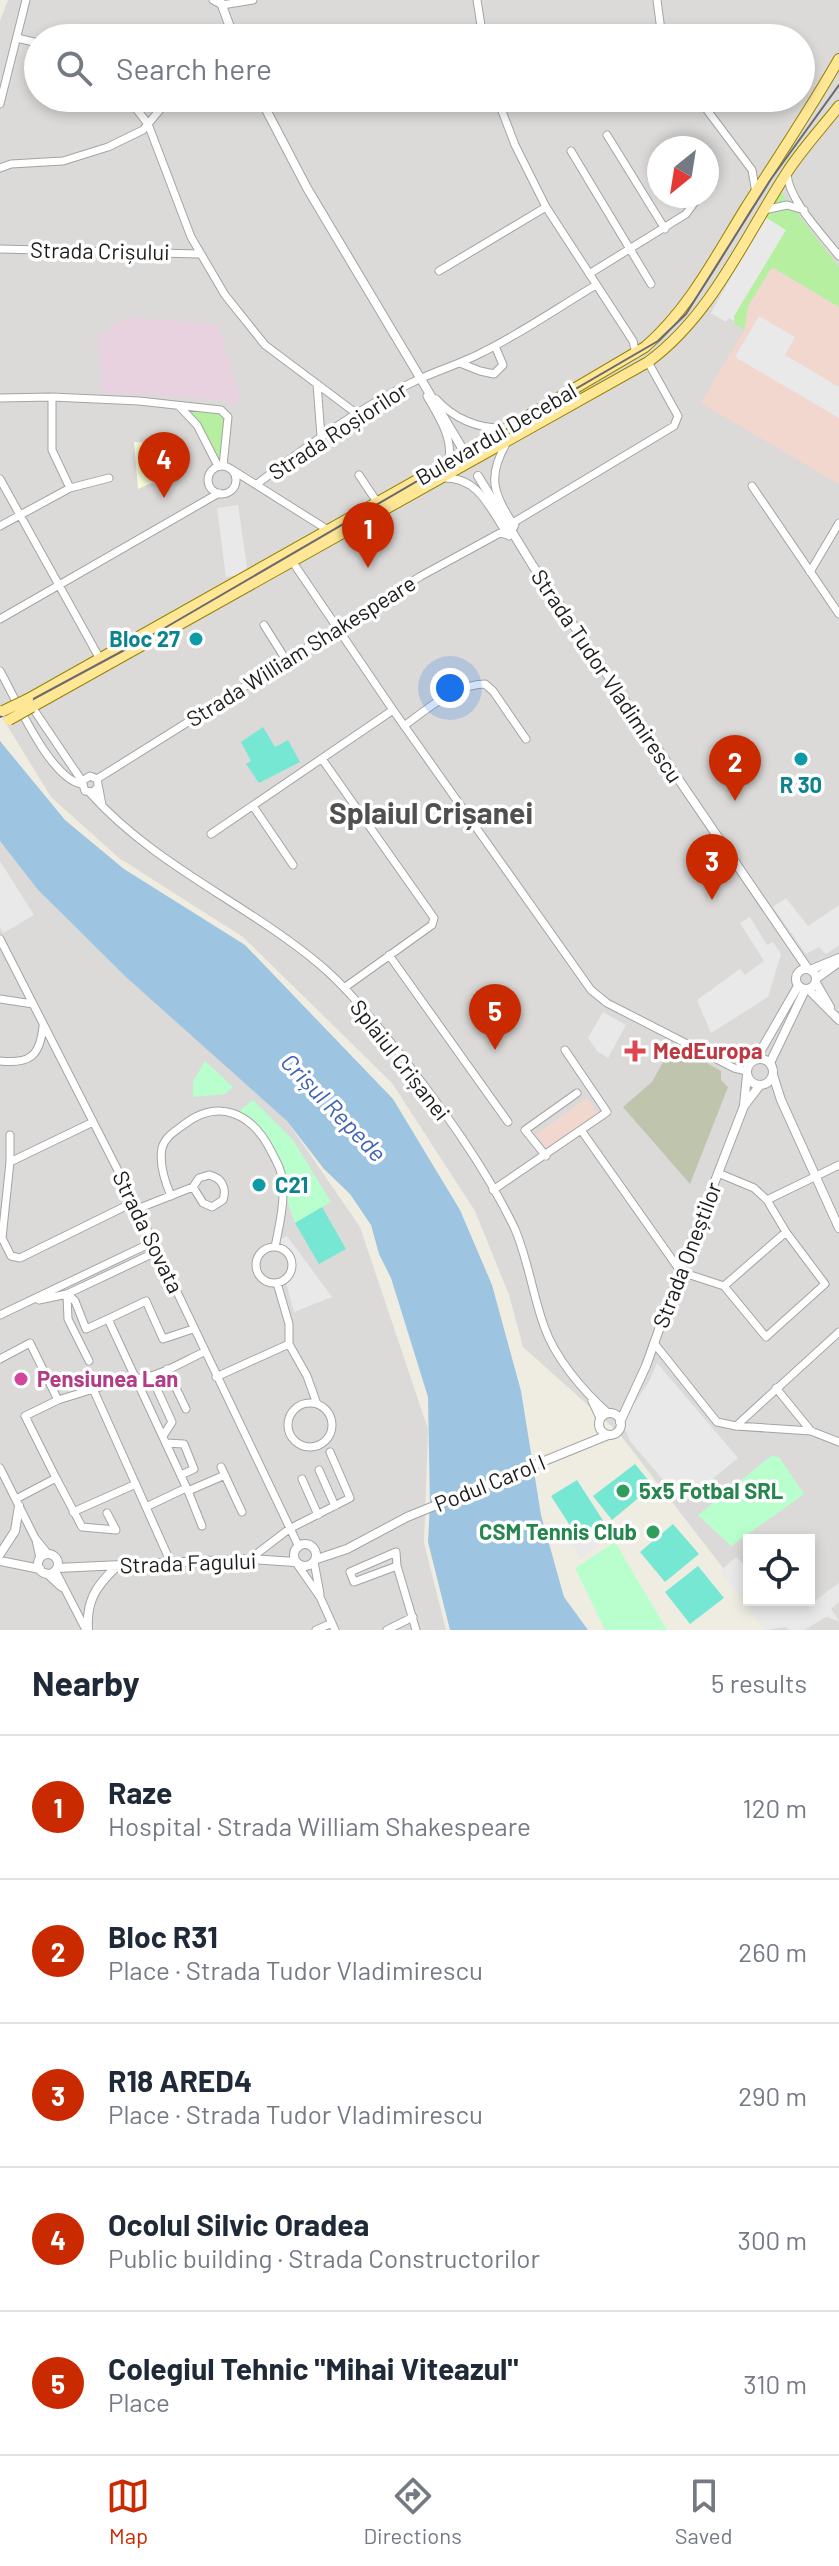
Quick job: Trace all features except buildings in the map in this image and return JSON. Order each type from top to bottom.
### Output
[{"type":"main road","name":"Bulevardul Decebal","points":[[815,98],[839,59]]},
{"type":"main road","name":"Bulevardul Decebal","points":[[0,725],[100,659],[377,502],[447,463],[648,362],[693,322],[788,172],[839,106]]},
{"type":"main road","name":"Bulevardul Decebal","points":[[0,713],[30,703],[439,478],[640,351],[665,329],[684,305],[806,112]]},
{"type":"street","points":[[0,104],[26,0]]},
{"type":"street","points":[[228,24],[218,2],[253,0]]},
{"type":"street","points":[[477,0],[481,24]]},
{"type":"street","points":[[657,0],[660,24]]},
{"type":"street","points":[[17,38],[24,40]]},
{"type":"street","points":[[139,112],[148,124],[199,254],[225,295],[265,345],[357,414]]},
{"type":"street","points":[[0,168],[63,161],[89,154],[124,141],[148,124],[158,112]]},
{"type":"street","points":[[267,112],[307,188],[462,448]]},
{"type":"street","points":[[502,112],[546,207],[640,351]]},
{"type":"street","points":[[708,112],[752,170],[756,193]]},
{"type":"street","points":[[607,135],[665,229]]},
{"type":"street","points":[[571,151],[651,284]]},
{"type":"street","points":[[752,170],[770,171]]},
{"type":"street","points":[[788,172],[790,185],[804,210],[839,256]]},
{"type":"street","points":[[764,210],[787,205],[804,210]]},
{"type":"street","points":[[439,271],[546,207]]},
{"type":"street","points":[[589,274],[665,229],[690,208]]},
{"type":"street","name":"Strada Crișului","points":[[0,249],[199,254]]},
{"type":"street","name":"Strada Roșiorilor","points":[[257,484],[321,436],[357,414],[420,379],[495,346],[596,285]]},
{"type":"street","points":[[460,363],[494,374],[503,365],[495,346]]},
{"type":"street","points":[[514,527],[516,521],[674,426],[678,416],[648,362]]},
{"type":"street","points":[[427,386],[431,376]]},
{"type":"street","points":[[420,379],[441,405],[464,420],[510,432],[496,462],[494,481],[498,499],[514,527],[518,543]]},
{"type":"street","points":[[420,379],[449,442],[447,463]]},
{"type":"street","points":[[317,384],[321,436]]},
{"type":"street","points":[[52,397],[52,450],[70,488]]},
{"type":"street","points":[[0,398],[139,401],[226,412],[224,467]]},
{"type":"street","points":[[0,619],[233,487],[236,479],[224,467],[197,425],[179,406]]},
{"type":"street","points":[[219,493],[211,488],[208,481],[211,470],[224,467],[257,484],[328,530]]},
{"type":"street","points":[[359,475],[377,502]]},
{"type":"street","name":"Strada Tudor Vladimirescu","points":[[478,476],[518,543],[809,969],[807,984]]},
{"type":"street","points":[[0,526],[70,488],[109,478]]},
{"type":"street","points":[[439,478],[461,479],[471,484],[500,530],[518,543]]},
{"type":"street","points":[[0,479],[100,659]]},
{"type":"street","points":[[233,487],[257,484]]},
{"type":"street","points":[[752,486],[839,614]]},
{"type":"street","points":[[810,572],[839,523]]},
{"type":"street","name":"Strada William Shakespeare","points":[[95,787],[286,660],[500,530]]},
{"type":"street","points":[[292,561],[404,726],[591,990],[614,1007],[747,1073],[752,1082],[781,1100]]},
{"type":"street","points":[[264,625],[286,660]]},
{"type":"street","points":[[0,671],[52,760],[68,778],[83,780]]},
{"type":"street","points":[[404,726],[441,699],[477,684],[485,684],[526,739]]},
{"type":"street","name":"Splaiul Crișanei","points":[[30,703],[65,759],[83,780],[95,787],[103,807],[162,856],[319,964],[344,988],[400,1055],[480,1166],[514,1228],[544,1327],[605,1418]]},
{"type":"street","points":[[211,834],[393,710]]},
{"type":"street","points":[[322,759],[434,921],[344,988]]},
{"type":"street","name":"Splaiul Crișanei","points":[[83,780],[85,791],[95,787]]},
{"type":"street","points":[[253,806],[293,865]]},
{"type":"street","name":"Strada Sovata","points":[[0,939],[158,1251],[296,1549]]},
{"type":"street","name":"Strada Tudor Vladimirescu","points":[[794,951],[807,984],[838,1019]]},
{"type":"street","points":[[389,955],[508,1122]]},
{"type":"street","points":[[747,1073],[750,1064],[807,984],[839,960]]},
{"type":"street","points":[[839,960],[801,970],[807,984],[770,1063],[781,1100],[839,1228]]},
{"type":"street","points":[[0,999],[33,1004]]},
{"type":"street","points":[[0,1061],[19,1063],[27,1059],[38,1047],[44,1024]]},
{"type":"street","points":[[493,1190],[607,1112],[565,1050]]},
{"type":"street","points":[[756,1059],[770,1063]]},
{"type":"street","name":"Strada Oneștilor","points":[[608,1435],[617,1432],[654,1343],[744,1106],[747,1073]]},
{"type":"street","points":[[761,1085],[768,1083],[773,1075]]},
{"type":"street","name":"Strada Oneștilor","points":[[744,1106],[761,1085]]},
{"type":"street","points":[[546,1156],[525,1130],[577,1093]]},
{"type":"street","points":[[171,1196],[161,1156],[168,1137],[195,1116],[216,1111],[237,1113],[266,1140],[279,1167],[283,1184],[275,1247]]},
{"type":"street","points":[[10,1162],[93,1122]]},
{"type":"street","points":[[581,1130],[681,1272],[724,1286],[766,1337],[825,1284],[786,1232],[767,1200],[754,1188],[718,1173]]},
{"type":"street","points":[[10,1135],[2,1238],[4,1255],[20,1258],[135,1206],[193,1187],[199,1178],[209,1175],[215,1176],[224,1187],[224,1197],[219,1205],[208,1207],[193,1187]]},
{"type":"street","points":[[767,1200],[839,1165]]},
{"type":"street","points":[[724,1286],[786,1232]]},
{"type":"street","points":[[0,1315],[153,1242]]},
{"type":"street","points":[[275,1247],[285,1250],[292,1266],[289,1275],[277,1283],[266,1281],[257,1270],[256,1261],[260,1254],[275,1247]]},
{"type":"street","points":[[29,1302],[67,1294],[158,1251]]},
{"type":"street","points":[[277,1283],[289,1324],[289,1344],[307,1376],[317,1404],[332,1419],[331,1434],[325,1441],[314,1447],[300,1445],[294,1441],[287,1427],[291,1413],[302,1404],[317,1404]]},
{"type":"street","points":[[62,1286],[75,1301],[86,1329],[146,1301],[163,1339],[193,1329]]},
{"type":"street","points":[[67,1294],[68,1319],[89,1361]]},
{"type":"street","points":[[108,1319],[202,1526]]},
{"type":"street","points":[[736,1426],[839,1332]]},
{"type":"street","points":[[0,1359],[30,1343],[58,1400]]},
{"type":"street","points":[[654,1343],[717,1422],[811,1431],[839,1442]]},
{"type":"street","points":[[216,1377],[289,1344]]},
{"type":"street","points":[[107,1513],[116,1530],[82,1527],[25,1416],[58,1400],[126,1379],[151,1376],[204,1352]]},
{"type":"street","points":[[167,1369],[186,1409]]},
{"type":"street","points":[[151,1376],[172,1422],[164,1440]]},
{"type":"street","points":[[776,1388],[811,1431]]},
{"type":"street","points":[[94,1391],[171,1563]]},
{"type":"street","points":[[583,1446],[605,1418],[629,1404]]},
{"type":"street","points":[[605,1418],[620,1422]]},
{"type":"street","points":[[605,1418],[602,1431],[608,1435]]},
{"type":"street","name":"Podul Carol I","points":[[334,1553],[362,1542],[407,1517],[608,1435]]},
{"type":"street","points":[[164,1440],[184,1444],[194,1469],[181,1475]]},
{"type":"street","points":[[250,1559],[289,1529],[349,1500],[350,1496],[330,1452]]},
{"type":"street","points":[[221,1467],[242,1512]]},
{"type":"street","points":[[0,1468],[48,1564],[87,1630]]},
{"type":"street","points":[[319,1470],[335,1506]]},
{"type":"street","points":[[146,1507],[225,1475]]},
{"type":"street","points":[[18,1502],[56,1478]]},
{"type":"street","points":[[302,1479],[318,1515]]},
{"type":"street","points":[[73,1512],[136,1484]]},
{"type":"street","points":[[1,1559],[15,1531],[18,1502]]},
{"type":"street","name":"Strada Fagului","points":[[266,1560],[309,1545],[334,1553]]},
{"type":"street","points":[[265,1548],[266,1560]]},
{"type":"street","points":[[314,1548],[320,1597]]},
{"type":"street","points":[[296,1549],[296,1563],[320,1597],[333,1627],[316,1630]]},
{"type":"street","points":[[397,1566],[354,1582],[350,1572],[396,1552],[397,1566],[416,1630]]},
{"type":"street","name":"Strada Fagului","points":[[1,1559],[112,1567],[250,1559],[303,1566],[334,1553]]},
{"type":"street","points":[[87,1630],[91,1598],[112,1567]]},
{"type":"street","points":[[387,1630],[413,1617]]},
{"type":"shaded area","points":[[8,0],[839,0],[839,1630],[771,1630],[752,1606],[815,1606],[815,1534],[743,1534],[743,1594],[618,1432],[523,1347],[509,1295],[475,1211],[392,1083],[243,937],[119,858],[51,797],[0,714],[0,21]]},
{"type":"shaded area","points":[[765,217],[786,230],[734,316],[734,321],[729,318],[726,322],[711,313]]},
{"type":"shaded area","points":[[772,267],[839,307],[839,484],[701,403],[744,330],[748,306]]},
{"type":"shaded area","points":[[759,316],[795,337],[785,355],[839,387],[839,418],[735,357]]},
{"type":"shaded area","points":[[127,317],[218,325],[241,400],[229,406],[227,400],[102,392],[99,332],[110,332],[110,323],[119,324]]},
{"type":"shaded area","points":[[134,442],[181,445],[178,471],[138,489]]},
{"type":"shaded area","points":[[238,505],[248,574],[226,577],[217,508]]},
{"type":"shaded area","points":[[263,727],[275,747],[288,740],[300,762],[259,783],[246,764],[251,761],[241,742]]},
{"type":"shaded area","points":[[0,841],[38,890],[79,931],[287,1121],[360,1227],[428,1429],[424,1543],[446,1630],[0,1630]]},
{"type":"shaded area","points":[[0,861],[34,915],[3,933],[0,927]]},
{"type":"shaded area","points":[[786,898],[808,926],[839,905],[839,945],[826,954],[819,947],[806,954],[773,907]]},
{"type":"shaded area","points":[[750,917],[767,945],[773,942],[781,954],[768,997],[711,1033],[697,1000],[740,969],[745,975],[764,961],[740,923]]},
{"type":"shaded area","points":[[603,1012],[626,1025],[608,1058],[598,1052],[588,1038]]},
{"type":"shaded area","points":[[673,1044],[721,1071],[721,1080],[728,1087],[690,1184],[623,1107],[652,1082]]},
{"type":"shaded area","points":[[587,1098],[599,1115],[548,1150],[536,1134]]},
{"type":"shaded area","points":[[322,1207],[346,1249],[319,1264],[295,1223]]},
{"type":"shaded area","points":[[287,1236],[332,1297],[294,1312],[285,1279],[292,1266],[280,1240]]},
{"type":"shaded area","points":[[657,1363],[738,1458],[683,1503],[630,1441],[624,1426],[629,1411],[649,1382]]},
{"type":"shaded area","name":"5x5 Fotbal SRL","points":[[635,1464],[653,1486],[612,1520],[593,1496]]},
{"type":"shaded area","name":"5x5 Fotbal SRL","points":[[577,1480],[604,1522],[578,1538],[551,1496]]},
{"type":"shaded area","points":[[604,1522],[612,1535],[581,1559],[570,1542]]},
{"type":"shaded area","points":[[673,1524],[699,1554],[665,1582],[640,1552]]},
{"type":"shaded area","points":[[736,1557],[743,1563],[743,1601],[720,1571]]},
{"type":"shaded area","points":[[698,1566],[724,1598],[690,1624],[665,1592]]},
{"type":"shaded area","points":[[839,1583],[839,1602],[831,1609],[839,1621],[826,1617],[804,1630],[789,1630],[786,1627],[765,1630],[747,1606],[815,1606],[815,1601]]},
{"type":"green space","points":[[781,192],[839,267],[839,307],[772,267],[748,306],[744,330],[735,324],[734,316],[785,230],[765,217]]},
{"type":"green space","points":[[179,406],[226,412],[223,466],[218,466],[213,453]]},
{"type":"green space","points":[[205,1061],[233,1087],[225,1094],[193,1097],[193,1082]]},
{"type":"green space","points":[[253,1100],[293,1140],[331,1202],[295,1223],[266,1141],[237,1113]]},
{"type":"green space","points":[[771,1456],[779,1457],[804,1494],[748,1534],[743,1534],[743,1537],[731,1546],[698,1515]]},
{"type":"green space","points":[[615,1542],[667,1630],[605,1630],[575,1568]]},
{"type":"water","name":"Crișul Repede","points":[[0,741],[65,820],[124,869],[245,945],[393,1099],[460,1210],[492,1285],[521,1391],[541,1515],[564,1597],[588,1630],[450,1630],[428,1542],[428,1397],[371,1225],[350,1194],[324,1169],[287,1121],[126,977],[38,890],[0,841]]},
{"type":"tram line","points":[[0,717],[156,633],[658,341],[686,314],[771,179],[839,85]]},
{"type":"place","name":"Ocolul Silvic Oradea","points":[[164,498]]},
{"type":"place","name":"Raze","points":[[368,568]]},
{"type":"place","name":"Bloc 27","points":[[196,639]]},
{"type":"place","name":"R 30","points":[[801,759]]},
{"type":"place","name":"Bloc R31","points":[[735,801]]},
{"type":"place","name":"R18 ARED4","points":[[712,900]]},
{"type":"place","name":"Colegiul Tehnic \"Mihai Viteazul\"","points":[[495,1050]]},
{"type":"place","name":"MedEuropa","points":[[635,1051]]},
{"type":"place","name":"C21","points":[[259,1185]]},
{"type":"place","name":"Pensiunea Lan","points":[[21,1379]]},
{"type":"place","name":"5x5 Fotbal SRL","points":[[623,1491]]},
{"type":"place","name":"CSM Tennis Club","points":[[653,1532]]},
{"type":"district","name":"Splaiul Crișanei","points":[[431,814]]}]
